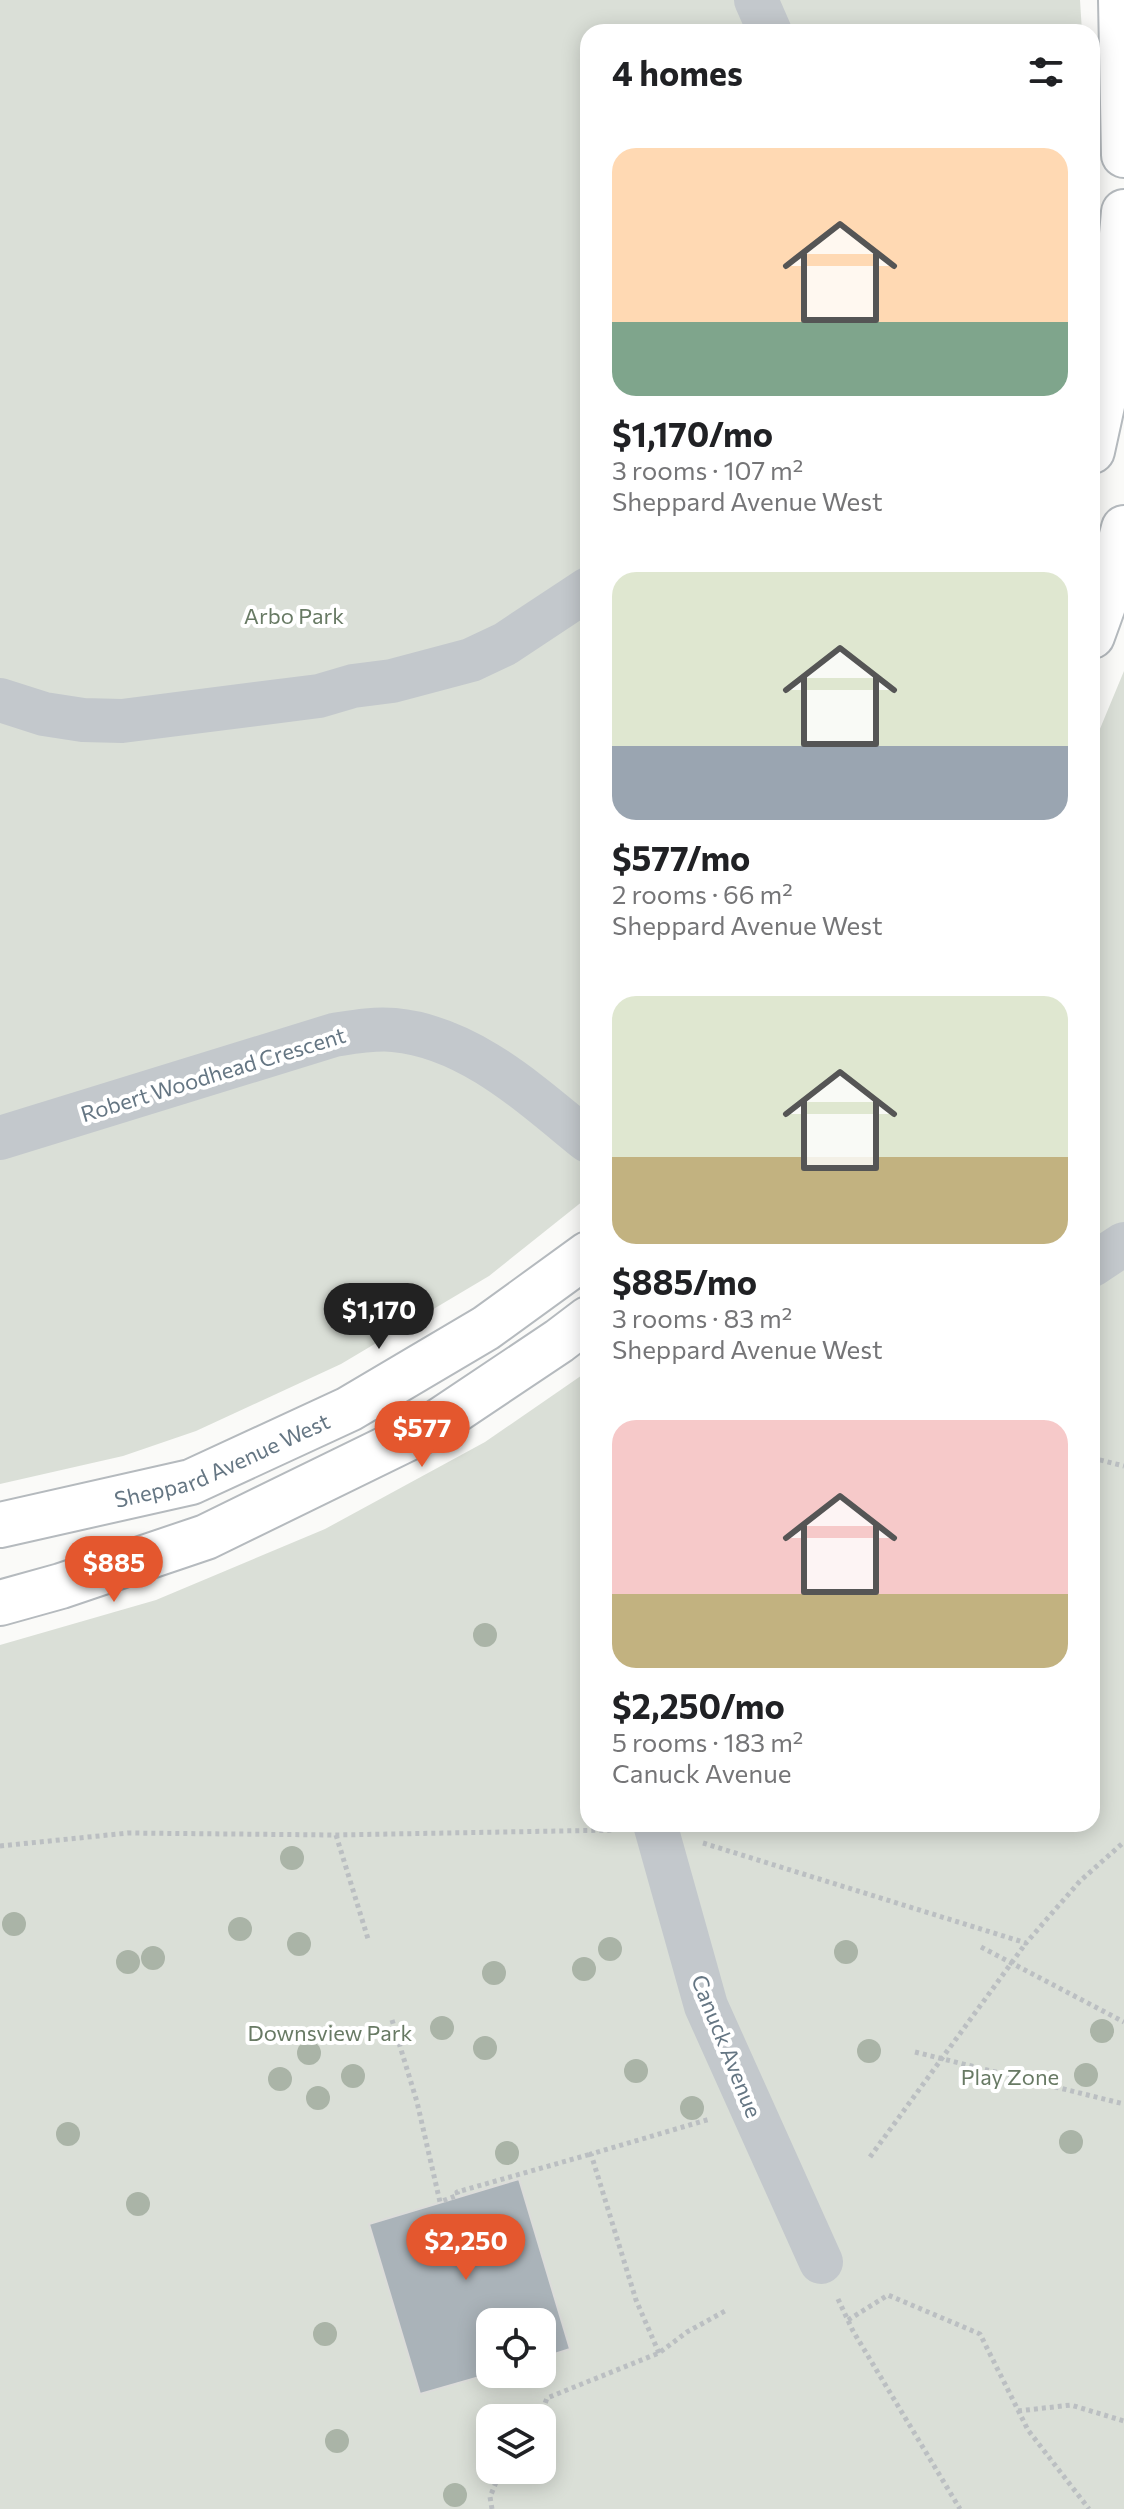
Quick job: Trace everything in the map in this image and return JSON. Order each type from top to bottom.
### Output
[{"type":"main road","points":[[1121,0],[1124,155]]},
{"type":"main road","points":[[1100,415],[1110,369],[1124,212]]},
{"type":"main road","points":[[1100,614],[1124,528]]},
{"type":"main road","name":"Sheppard Avenue West","points":[[0,1525],[191,1482],[349,1409],[486,1328],[580,1260]]},
{"type":"main road","points":[[0,1603],[61,1586],[206,1537],[429,1428],[580,1325]]},
{"type":"street","points":[[756,0],[766,24]]},
{"type":"street","points":[[0,700],[44,714],[83,720],[122,721],[319,696],[471,660],[505,644],[580,594]]},
{"type":"street","name":"Robert Woodhead Crescent","points":[[0,1138],[334,1035],[391,1029],[417,1033],[469,1052],[580,1135]]},
{"type":"street","points":[[1100,1260],[1124,1244]]},
{"type":"street","name":"Canuck Avenue","points":[[640,1832],[706,2006],[821,2262]]},
{"type":"path","points":[[1100,1460],[1124,1466]]},
{"type":"path","points":[[0,1846],[128,1833],[336,1835],[580,1829]]},
{"type":"path","points":[[336,1835],[369,1942]]},
{"type":"path","points":[[694,1840],[1026,1943]]},
{"type":"path","points":[[870,2157],[1026,1943],[1080,1881],[1124,1842]]},
{"type":"path","points":[[981,1947],[1124,2022]]},
{"type":"path","points":[[392,2020],[417,2102],[440,2202],[458,2195],[457,2192],[710,2119]]},
{"type":"path","points":[[915,2052],[1124,2104]]},
{"type":"path","points":[[591,2154],[636,2300],[659,2353]]},
{"type":"path","points":[[821,2262],[848,2320],[960,2509]]},
{"type":"path","points":[[848,2320],[888,2295],[980,2334],[1028,2430],[1089,2509]]},
{"type":"path","points":[[545,2404],[547,2398],[659,2353],[687,2332],[725,2311]]},
{"type":"path","points":[[1018,2411],[1071,2405],[1124,2421]]},
{"type":"path","points":[[492,2509],[490,2497],[495,2484]]},
{"type":"green space","name":"Arbo Park","points":[[0,0],[1080,0],[1082,24],[580,24],[580,1203],[489,1276],[341,1364],[196,1431],[123,1456],[0,1484]]},
{"type":"green space","name":"Downsview Park","points":[[1124,671],[1124,2509],[0,2509],[0,1645],[156,1600],[325,1529],[485,1442],[580,1377],[580,1832],[1100,1832],[1100,729]]},
{"type":"building","points":[[519,2179],[570,2349],[556,2354],[556,2308],[476,2308],[476,2378],[420,2394],[369,2224]]},
{"type":"park label","name":"Play Zone","points":[[1010,2076]]}]
